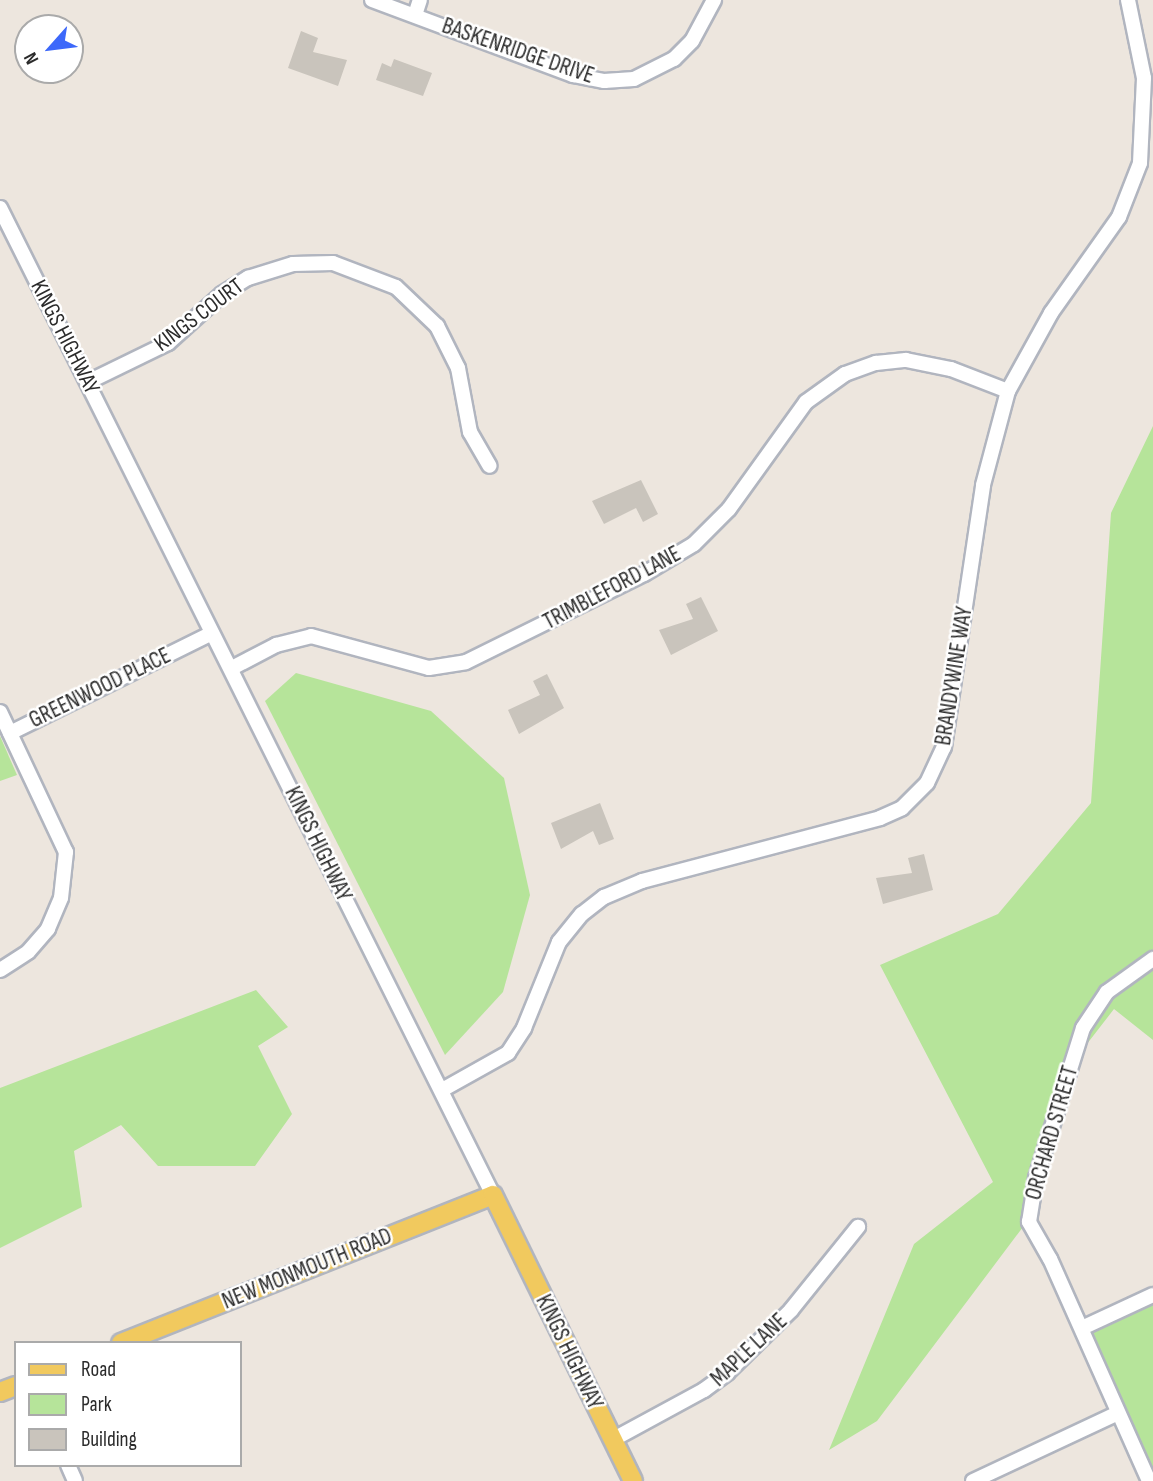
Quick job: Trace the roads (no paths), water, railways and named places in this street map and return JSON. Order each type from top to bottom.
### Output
[{"type":"main road","name":"NEW MONMOUTH ROAD","points":[[126,1341],[493,1195]]},
{"type":"main road","name":"KINGS HIGHWAY","points":[[493,1195],[633,1481]]},
{"type":"street","name":"BASKENRIDGE DRIVE","points":[[372,0],[586,79],[619,81],[654,72],[682,52],[714,0]]},
{"type":"street","points":[[415,15],[420,0]]},
{"type":"street","name":"BRANDYWINE WAY","points":[[442,1090],[508,1053],[524,1028],[559,942],[582,914],[604,897],[642,881],[880,818],[902,808],[928,783],[944,747],[983,485],[1008,391],[1051,313],[1119,217],[1137,177],[1145,103],[1128,0]]},
{"type":"street","name":"KINGS HIGHWAY","points":[[0,208],[493,1195]]},
{"type":"street","name":"KINGS COURT","points":[[88,382],[167,343],[222,294],[248,278],[293,264],[333,263],[370,273],[396,287],[437,326],[458,368],[470,432],[490,466]]},
{"type":"street","name":"TRIMBLEFORD LANE","points":[[232,668],[276,645],[312,636],[429,668],[466,662],[644,574],[694,544],[729,509],[806,402],[845,374],[876,363],[906,360],[951,369],[1008,391]]},
{"type":"street","name":"GREENWOOD PLACE","points":[[0,712],[9,733],[212,633]]},
{"type":"street","points":[[0,970],[28,952],[48,929],[61,898],[65,869],[63,844],[9,733]]},
{"type":"street","name":"ORCHARD STREET","points":[[1149,1481],[1082,1328],[1033,1232],[1030,1204],[1083,1028],[1107,992],[1153,959]]},
{"type":"street","name":"MAPLE LANE","points":[[612,1440],[704,1390],[727,1373],[792,1310],[858,1227]]},
{"type":"street","points":[[1082,1328],[1153,1295]]},
{"type":"street","points":[[973,1481],[1118,1413]]}]
